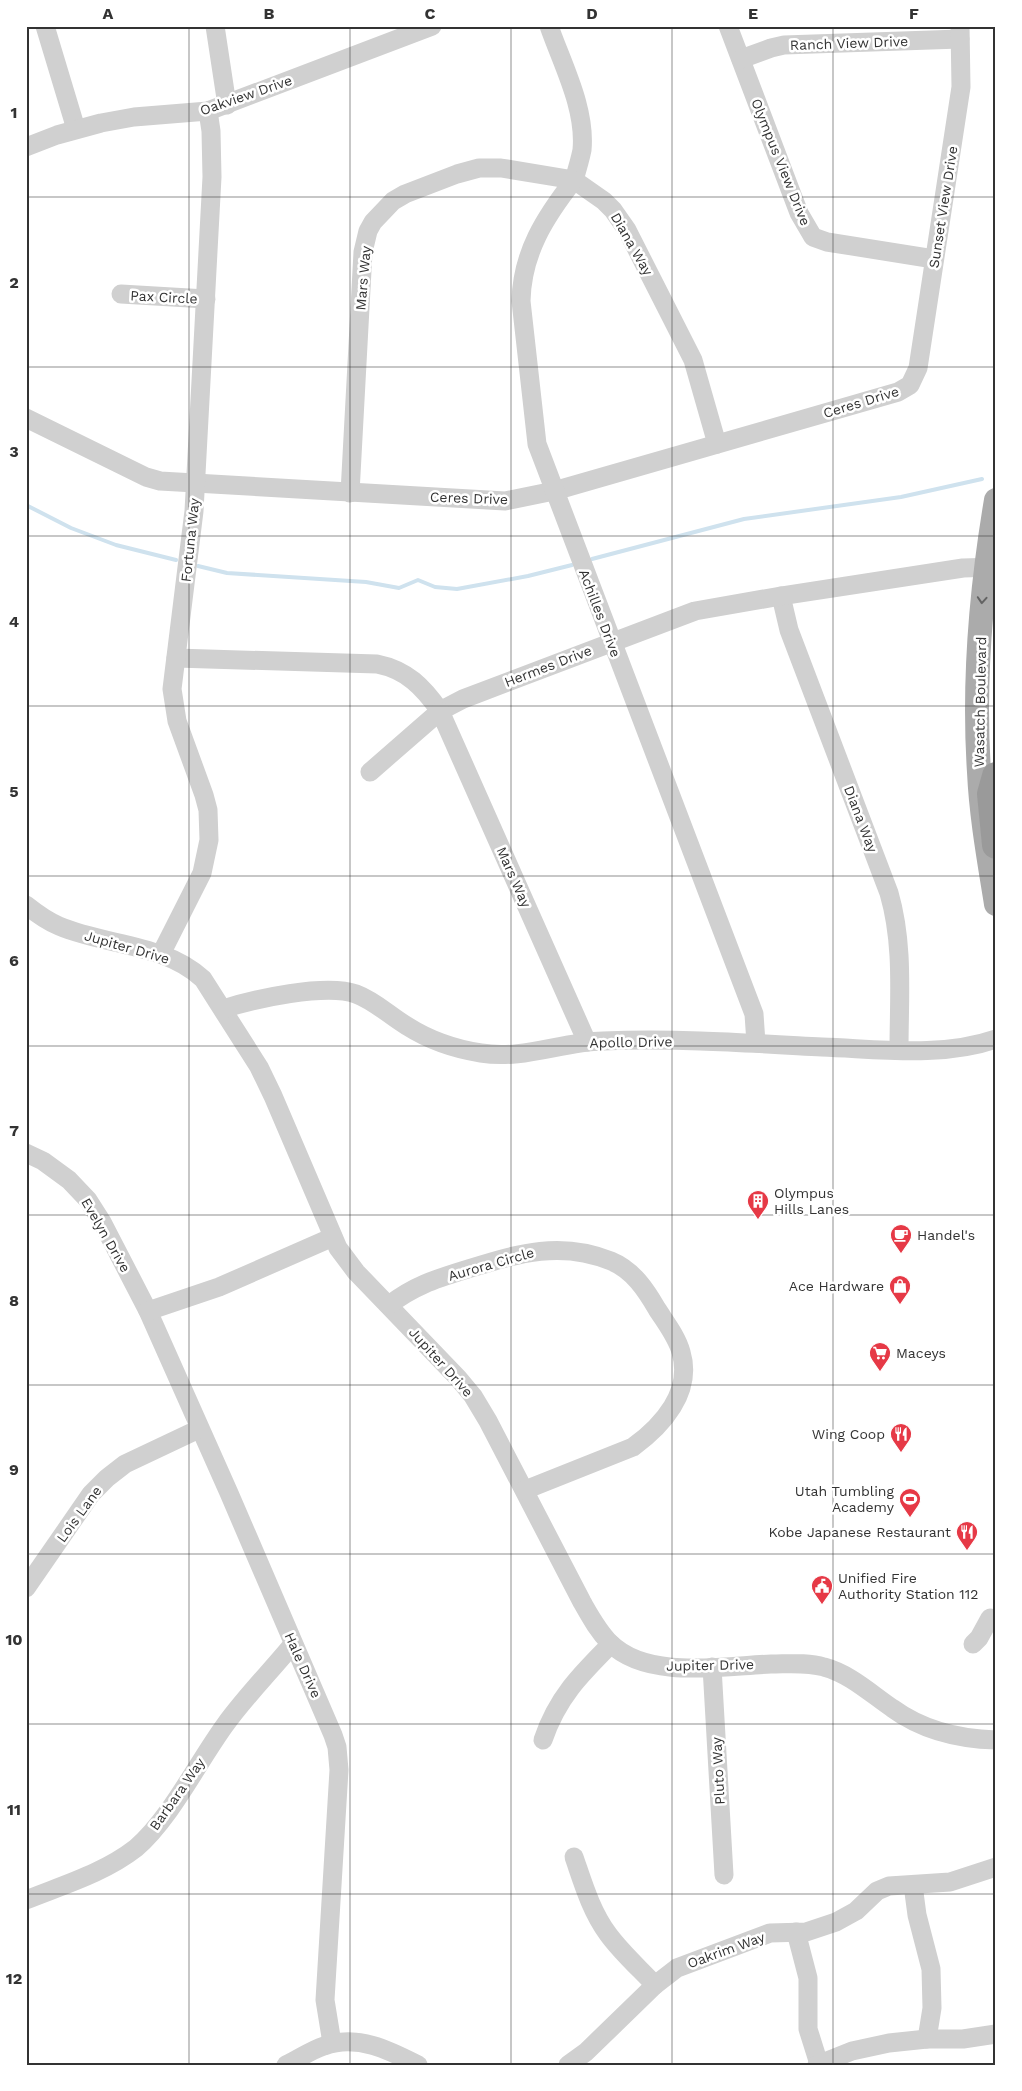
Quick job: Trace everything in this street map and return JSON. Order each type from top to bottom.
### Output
[{"type":"highway","points":[[996,776],[991,794],[996,845]]},
{"type":"main road","name":"Wasatch Boulevard","points":[[996,500],[978,673],[979,771],[984,822],[996,904]]},
{"type":"street","points":[[45,26],[76,129]]},
{"type":"street","points":[[215,26],[227,105]]},
{"type":"street","name":"Oakview Drive","points":[[26,147],[76,129],[134,117],[208,111],[432,26]]},
{"type":"street","points":[[548,26],[575,99],[579,116],[582,150],[574,180]]},
{"type":"street","name":"Olympus View Drive","points":[[728,26],[799,213],[813,237],[827,242],[934,259]]},
{"type":"street","name":"Ranch View Drive","points":[[741,59],[784,45],[960,33]]},
{"type":"street","name":"Sunset View Drive","points":[[910,385],[918,368],[962,87],[960,33]]},
{"type":"street","name":"Fortuna Way","points":[[161,954],[202,873],[208,840],[208,810],[175,711],[172,689],[196,484],[212,177],[211,131],[208,111]]},
{"type":"street","name":"Mars Way","points":[[350,493],[363,252],[368,231],[373,222],[386,207],[405,194],[467,171],[501,168],[574,180]]},
{"type":"street","name":"Diana Way","points":[[574,180],[604,201],[627,230],[693,360],[717,444]]},
{"type":"street","name":"Achilles Drive","points":[[574,180],[552,208],[535,237],[524,268],[521,290],[534,430],[539,451],[554,491],[754,1014],[756,1043]]},
{"type":"street","name":"Pax Circle","points":[[122,294],[206,299]]},
{"type":"street","name":"Ceres Drive","points":[[26,418],[146,477],[166,482],[505,501],[554,491],[898,392],[910,385]]},
{"type":"street","name":"Hermes Drive","points":[[370,772],[440,711],[463,699],[695,611],[963,568],[990,567]]},
{"type":"street","name":"Diana Way","points":[[780,596],[789,630],[886,884],[894,911],[900,947],[899,1050]]},
{"type":"street","points":[[176,658],[378,664],[395,668],[413,678],[440,711]]},
{"type":"street","name":"Mars Way","points":[[440,711],[587,1042]]},
{"type":"street","name":"Jupiter Drive","points":[[26,905],[58,926],[161,954],[192,969],[203,980],[259,1067],[333,1237],[346,1259],[473,1396],[525,1490],[582,1602],[596,1626],[611,1644],[647,1663],[674,1668],[795,1663],[823,1666],[856,1681],[893,1710],[926,1727],[976,1739],[996,1740]]},
{"type":"street","name":"Apollo Drive","points":[[223,1009],[269,997],[343,991],[365,998],[406,1026],[430,1039],[469,1051],[497,1055],[521,1055],[587,1042],[615,1041],[756,1043],[899,1050],[955,1048],[996,1038]]},
{"type":"street","name":"Evelyn Drive","points":[[26,1153],[57,1170],[79,1189],[88,1200],[102,1222],[148,1311]]},
{"type":"street","points":[[148,1311],[219,1287],[333,1237]]},
{"type":"street","name":"Aurora Circle","points":[[389,1305],[407,1292],[426,1282],[522,1253],[556,1249],[578,1252],[611,1261],[624,1268],[639,1282],[650,1297],[681,1353],[683,1379],[680,1392],[673,1406],[648,1436],[633,1447],[525,1490]]},
{"type":"street","name":"Hale Drive","points":[[148,1311],[333,1735],[339,1759],[337,1826],[325,2000],[332,2044]]},
{"type":"street","name":"Lois Lane","points":[[26,1588],[91,1494],[107,1478],[125,1464],[199,1429]]},
{"type":"street","points":[[973,1644],[979,1638],[990,1618]]},
{"type":"street","name":"Barbara Way","points":[[26,1900],[104,1867],[128,1854],[146,1839],[163,1818],[225,1724],[293,1644]]},
{"type":"street","points":[[543,1740],[549,1720],[562,1698],[611,1644]]},
{"type":"street","name":"Pluto Way","points":[[712,1667],[724,1875]]},
{"type":"street","points":[[574,1856],[586,1894],[600,1923],[608,1935],[655,1985]]},
{"type":"street","name":"Oakrim Way","points":[[568,2065],[586,2052],[655,1985],[677,1968],[770,1933],[814,1930],[843,1918],[884,1888],[896,1885],[950,1882],[996,1866]]},
{"type":"street","points":[[913,1885],[917,1915],[931,1970],[932,2008],[927,2039]]},
{"type":"street","points":[[796,1932],[808,1978],[808,2029],[818,2064],[859,2049],[889,2043],[927,2039],[963,2039],[996,2034]]},
{"type":"street","points":[[286,2065],[332,2044],[343,2041],[364,2043],[418,2065]]},
{"type":"waterway","points":[[592,559],[744,519],[901,497],[982,479]]},
{"type":"waterway","points":[[26,505],[71,528],[116,545],[176,560]]},
{"type":"waterway","points":[[198,566],[227,573],[366,582],[399,588],[418,580],[435,587],[457,589],[528,576],[572,565]]},
{"type":"place","name":"Olympus Hills Lanes","points":[[758,1220]]},
{"type":"place","name":"Handel's","points":[[901,1254]]},
{"type":"place","name":"Ace Hardware","points":[[900,1305]]},
{"type":"place","name":"Maceys","points":[[880,1372]]},
{"type":"place","name":"Wing Coop","points":[[901,1453]]},
{"type":"place","name":"Utah Tumbling Academy","points":[[910,1518]]},
{"type":"place","name":"Kobe Japanese Restaurant","points":[[967,1551]]},
{"type":"place","name":"Unified Fire Authority Station 112","points":[[822,1605]]}]
